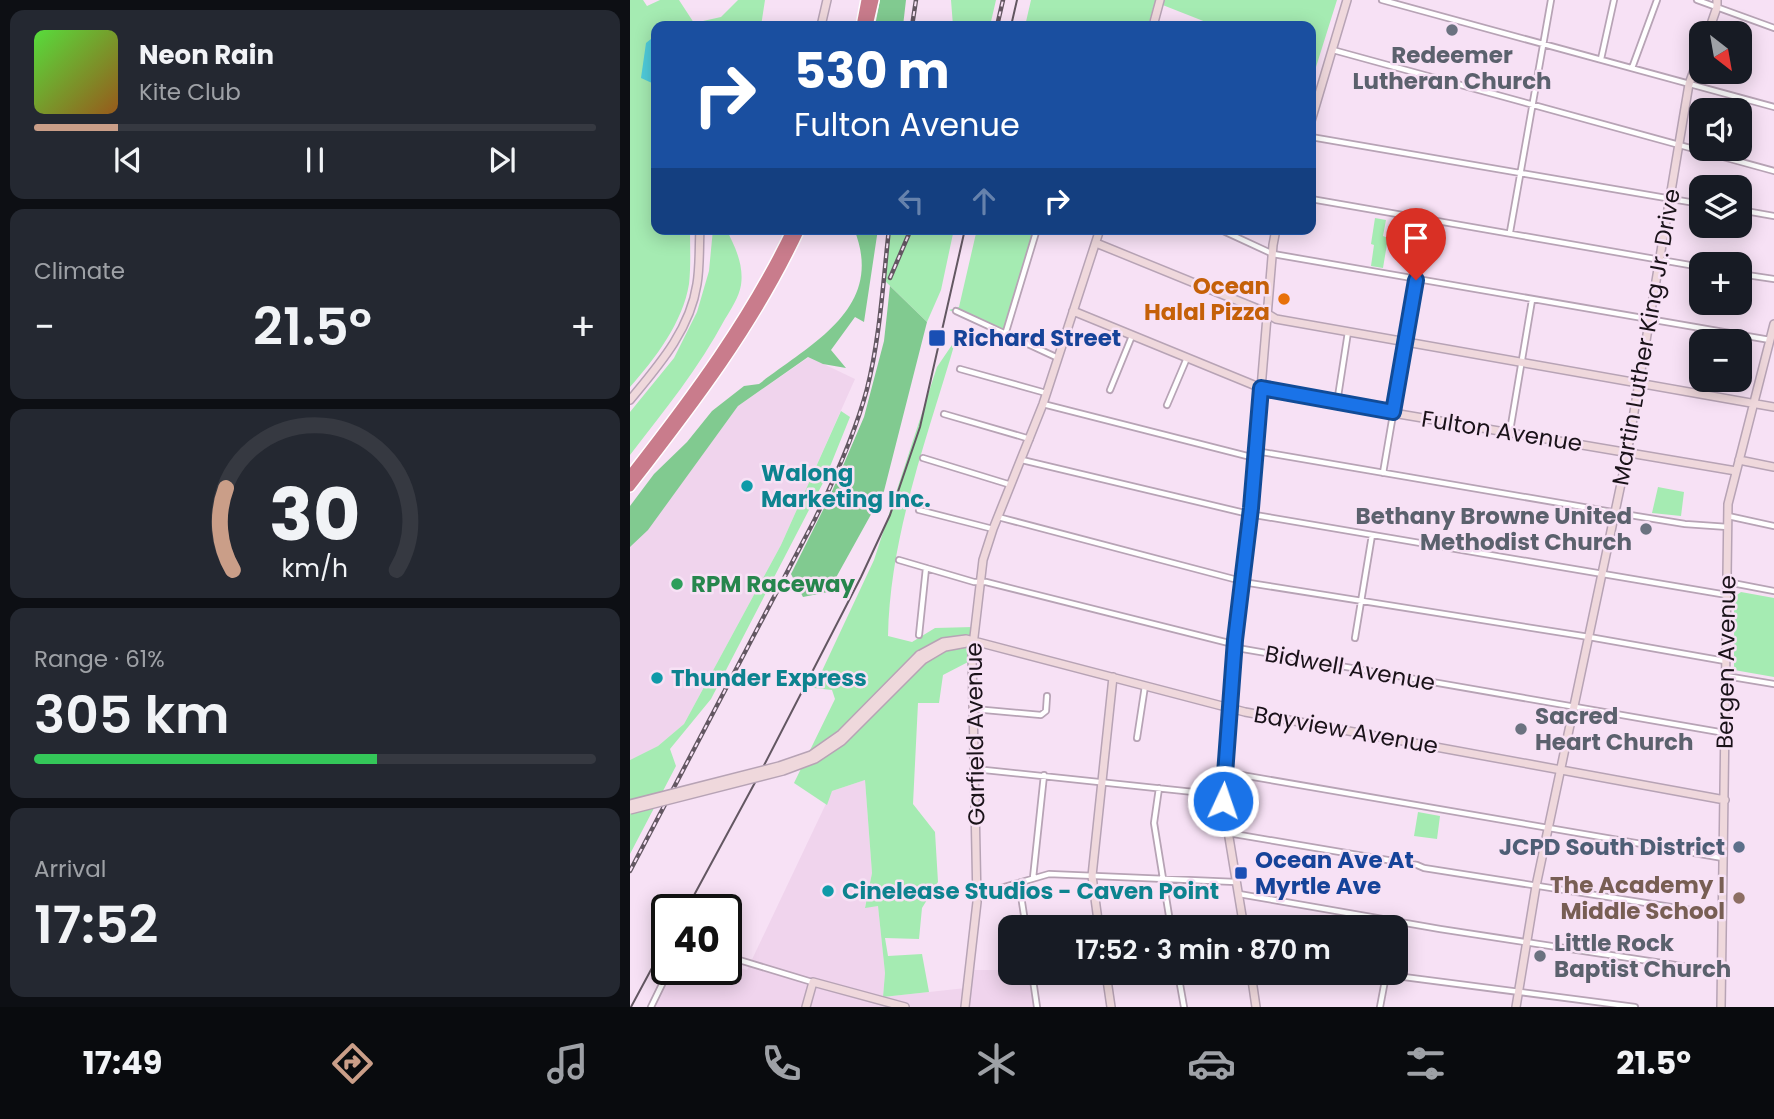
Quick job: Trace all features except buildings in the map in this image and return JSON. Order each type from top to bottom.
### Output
[{"type":"highway","points":[[862,21],[866,0]]},
{"type":"highway","points":[[869,21],[874,0]]},
{"type":"highway","points":[[630,475],[729,344],[759,294],[789,235]]},
{"type":"highway","points":[[630,487],[700,397],[733,349],[769,290],[797,235]]},
{"type":"street","points":[[822,21],[827,0]]},
{"type":"street","points":[[1154,21],[1160,0]]},
{"type":"street","points":[[1316,97],[1347,0]]},
{"type":"street","points":[[1382,0],[1774,107]]},
{"type":"street","points":[[1510,232],[1551,0]]},
{"type":"street","points":[[1601,59],[1614,0]]},
{"type":"street","points":[[1632,68],[1657,0]]},
{"type":"street","points":[[1697,0],[1717,4],[1774,28]]},
{"type":"street","points":[[1711,21],[1717,4]]},
{"type":"street","points":[[1332,50],[1774,171]]},
{"type":"street","name":"Martin Luther King Jr. Drive","points":[[1516,1007],[1536,886],[1628,452],[1689,84]]},
{"type":"street","points":[[1316,138],[1689,202]]},
{"type":"street","points":[[1316,201],[1510,232],[1689,265]]},
{"type":"street","points":[[1752,212],[1774,216]]},
{"type":"street","points":[[630,400],[667,353],[689,316],[698,282],[700,235]]},
{"type":"street","points":[[1005,335],[1035,235]]},
{"type":"street","name":"Garfield Avenue","points":[[965,1007],[977,895],[973,642],[983,560],[1043,404],[1098,235]]},
{"type":"street","points":[[1232,235],[1273,254],[1770,340]]},
{"type":"street","points":[[1242,915],[1222,795],[1275,235]]},
{"type":"street","points":[[1096,243],[1276,319],[1774,407]]},
{"type":"street","points":[[1752,276],[1774,279]]},
{"type":"street","points":[[1383,473],[1416,280]]},
{"type":"street","points":[[1510,432],[1532,300]]},
{"type":"street","points":[[956,311],[1058,358]]},
{"type":"street","name":"Fulton Avenue","points":[[1073,311],[1261,388],[1736,471]]},
{"type":"street","name":"Bergen Avenue","points":[[1721,1007],[1728,504],[1774,324]]},
{"type":"street","points":[[1337,403],[1348,332]]},
{"type":"street","points":[[1110,390],[1132,335]]},
{"type":"street","points":[[1167,405],[1187,358]]},
{"type":"street","points":[[960,369],[1046,394]]},
{"type":"street","points":[[1043,404],[1255,454],[1685,524],[1728,527]]},
{"type":"street","points":[[944,414],[1030,439]]},
{"type":"street","points":[[923,458],[1012,486]]},
{"type":"street","points":[[1022,460],[1249,514],[1727,595]]},
{"type":"street","points":[[1739,460],[1774,467]]},
{"type":"street","points":[[919,510],[993,529]]},
{"type":"street","points":[[1728,516],[1774,526]]},
{"type":"street","points":[[998,517],[1250,583],[1725,661]]},
{"type":"street","points":[[1356,638],[1373,536]]},
{"type":"street","name":"Bidwell Avenue","points":[[899,560],[974,582],[986,582],[1243,649],[1725,733]]},
{"type":"street","points":[[919,635],[926,568]]},
{"type":"street","points":[[1727,582],[1774,591]]},
{"type":"street","name":"Bayview Avenue","points":[[630,804],[779,766],[811,755],[841,734],[921,658],[945,648],[973,642],[1230,708],[1724,800]]},
{"type":"street","name":"Bayview Avenue","points":[[630,810],[783,771],[815,759],[842,741],[921,658]]},
{"type":"street","points":[[1726,676],[1774,684]]},
{"type":"street","points":[[1098,915],[1092,876],[1113,677]]},
{"type":"street","points":[[1137,738],[1145,685]]},
{"type":"street","points":[[974,709],[1041,715],[1046,711],[1047,696]]},
{"type":"street","points":[[975,769],[1222,795]]},
{"type":"street","points":[[1224,772],[1724,858]]},
{"type":"street","points":[[1033,878],[1044,775]]},
{"type":"street","points":[[1159,788],[1154,823],[1169,915]]},
{"type":"street","points":[[1228,833],[1723,915]]},
{"type":"street","points":[[977,895],[1049,874],[1237,882]]},
{"type":"street","points":[[1019,883],[1024,915]]},
{"type":"street","points":[[1239,894],[1721,972]]},
{"type":"street","points":[[742,961],[905,1007]]},
{"type":"street","points":[[1408,978],[1635,1007]]},
{"type":"street","points":[[806,1007],[813,982]]},
{"type":"street","points":[[652,1007],[662,985]]},
{"type":"street","points":[[1034,985],[1037,1007]]},
{"type":"street","points":[[1108,985],[1111,1007]]},
{"type":"street","points":[[1180,985],[1184,1007]]},
{"type":"street","points":[[1253,985],[1256,1007]]},
{"type":"street","points":[[1380,1007],[1384,985]]},
{"type":"shaded area","points":[[809,357],[855,379],[781,545],[684,724],[658,746],[630,760],[630,547],[648,529],[738,406]]},
{"type":"shaded area","points":[[865,780],[872,873],[865,907],[878,906],[885,973],[883,997],[966,988],[968,970],[998,970],[998,985],[1034,985],[1037,1007],[653,1007],[664,985],[742,985],[742,969],[747,970],[832,791]]},
{"type":"green space","points":[[630,0],[643,0],[647,6],[660,0],[679,0],[693,21],[651,21],[651,235],[690,235],[690,277],[686,298],[674,326],[658,352],[630,387]]},
{"type":"green space","points":[[738,0],[765,0],[762,21],[703,21],[721,17]]},
{"type":"green space","points":[[880,0],[906,0],[904,21],[876,21]]},
{"type":"green space","points":[[951,0],[996,0],[991,21],[953,21]]},
{"type":"green space","points":[[1031,0],[1337,0],[1316,67],[1316,21],[1203,21],[1155,2],[1149,21],[1026,21]]},
{"type":"green space","points":[[1375,218],[1386,220],[1383,236],[1388,238],[1383,268],[1371,266]]},
{"type":"green space","points":[[712,235],[729,235],[740,263],[739,294],[692,372],[630,455],[630,412],[674,358],[697,312],[709,271]]},
{"type":"green space","points":[[856,235],[877,235],[864,322],[855,317],[831,350],[846,368],[823,364],[808,357],[738,406],[648,530],[630,547],[630,506],[654,474],[687,442],[712,411],[744,386],[759,384],[801,354],[838,321],[852,302],[860,281],[861,257]]},
{"type":"green space","points":[[889,235],[953,235],[941,290],[927,322],[884,280]]},
{"type":"green space","points":[[976,235],[1034,235],[1004,334],[949,310],[959,307]]},
{"type":"green space","points":[[890,286],[927,322],[884,491],[828,592],[803,597],[791,574],[830,496],[864,417],[884,341]]},
{"type":"green space","points":[[956,339],[903,523],[890,598],[888,636],[912,642],[935,628],[973,627],[970,661],[943,675],[939,703],[918,703],[913,804],[935,832],[938,882],[922,908],[919,939],[885,938],[888,956],[922,954],[929,992],[883,997],[885,973],[878,906],[865,908],[872,873],[865,780],[832,791],[827,805],[794,783],[835,699],[832,690],[814,688],[874,560],[937,367]]},
{"type":"green space","points":[[841,411],[850,417],[825,479],[711,699],[670,749],[676,766],[630,854],[630,760],[658,746],[684,724],[781,545]]},
{"type":"green space","points":[[1658,487],[1684,492],[1681,516],[1652,513]]},
{"type":"green space","points":[[1741,592],[1774,598],[1774,677],[1734,670],[1734,597]]},
{"type":"green space","points":[[1418,812],[1440,816],[1437,839],[1414,836]]},
{"type":"water","points":[[651,39],[651,83],[641,78],[646,43]]},
{"type":"tram line","points":[[1012,21],[1017,0]]},
{"type":"tram line","points":[[695,894],[758,777],[890,515],[920,427],[964,235]]},
{"type":"tram line","points":[[631,1007],[651,970]]},
{"type":"railway","points":[[913,21],[916,0]]},
{"type":"railway","points":[[998,21],[1003,0]]},
{"type":"railway","points":[[630,871],[815,519],[844,456],[857,423],[871,370],[881,310],[888,235]]},
{"type":"railway","points":[[890,278],[908,235]]},
{"type":"place","name":"Redeemer Lutheran Church","points":[[1452,30]]},
{"type":"place","name":"Ocean Halal Pizza","points":[[1284,299]]},
{"type":"place","name":"Richard Street","points":[[937,338]]},
{"type":"place","name":"Walong Marketing Inc.","points":[[747,486]]},
{"type":"place","name":"Bethany Browne United Methodist Church","points":[[1646,529]]},
{"type":"place","name":"RPM Raceway","points":[[677,584]]},
{"type":"place","name":"Thunder Express","points":[[657,678]]},
{"type":"place","name":"Sacred Heart Church","points":[[1521,729]]},
{"type":"place","name":"JCPD South District","points":[[1739,847]]},
{"type":"place","name":"Ocean Ave At Myrtle Ave","points":[[1241,873]]},
{"type":"place","name":"Cinelease Studios - Caven Point","points":[[828,891]]},
{"type":"place","name":"The Academy I Middle School","points":[[1739,898]]},
{"type":"place","name":"Little Rock Baptist Church","points":[[1540,956]]},
{"type":"route","points":[[1223,801],[1235,640],[1251,508],[1261,388],[1393,412],[1416,280]]}]
